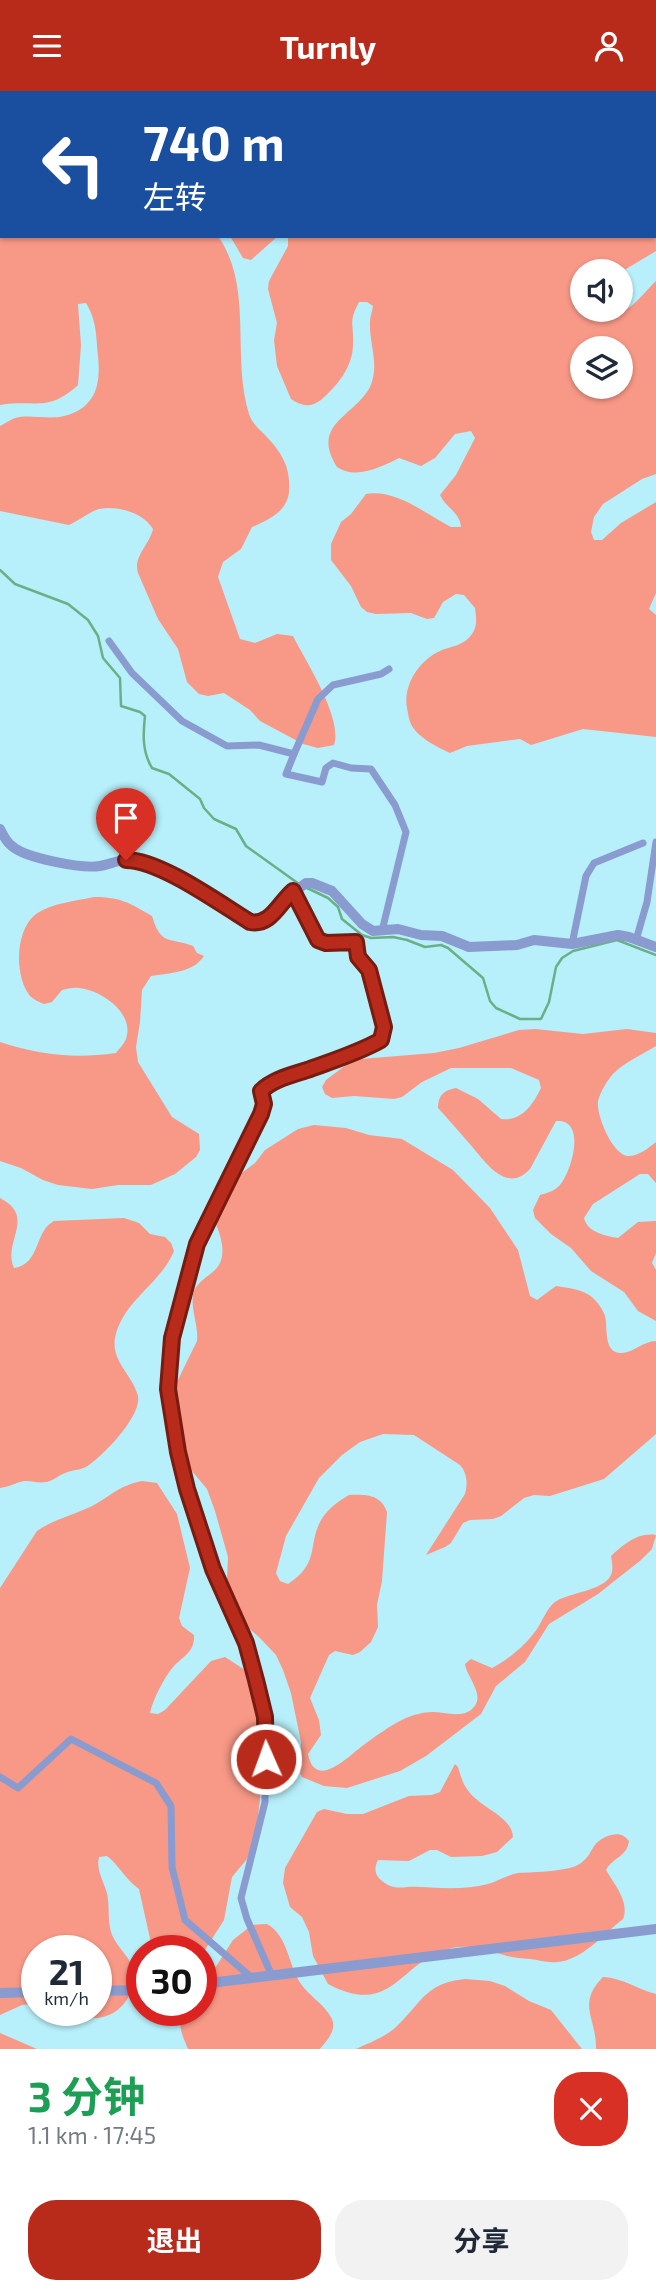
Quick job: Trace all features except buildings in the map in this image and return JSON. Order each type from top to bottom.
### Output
[{"type":"street","points":[[109,641],[132,673],[182,721],[228,746],[259,745],[294,754]]},
{"type":"street","points":[[382,931],[406,832],[395,804],[371,769],[351,768],[333,763],[326,768],[322,782],[286,774],[318,699],[333,685],[381,674],[389,669]]},
{"type":"street","points":[[0,829],[10,845],[20,851],[75,866],[100,866],[134,860],[174,877],[250,922],[256,923],[269,918],[295,890],[306,883],[321,885],[332,891],[367,929],[398,929],[421,935],[442,936],[469,947],[517,945],[534,940],[572,944],[609,936],[636,940],[656,947]]},
{"type":"street","points":[[636,940],[646,902],[656,842]]},
{"type":"street","points":[[572,944],[586,876],[594,863],[643,843]]},
{"type":"street","points":[[272,1976],[247,1919],[241,1898],[265,1802],[265,1717],[246,1643],[213,1569],[187,1489],[176,1440],[168,1378],[172,1338],[190,1265],[208,1218],[261,1114],[264,1104],[261,1091],[267,1085],[363,1051],[381,1040],[384,1027],[369,970],[358,957],[358,945],[356,942],[326,943],[318,940],[295,890]]},
{"type":"street","points":[[0,1777],[18,1788],[71,1739],[156,1783],[171,1806],[172,1867],[185,1920],[252,1978]]},
{"type":"street","points":[[217,1982],[656,1929]]},
{"type":"street","points":[[0,1993],[21,1992]]},
{"type":"shaded area","points":[[0,238],[219,238],[229,256],[239,300],[244,392],[249,414],[284,460],[289,492],[281,510],[252,527],[241,549],[223,562],[218,577],[240,639],[255,643],[277,634],[293,636],[328,706],[333,720],[334,745],[318,748],[303,744],[260,721],[250,710],[224,693],[208,696],[199,694],[187,682],[178,649],[158,619],[138,573],[139,556],[153,529],[149,523],[137,515],[114,508],[96,510],[69,525],[0,511],[0,426],[15,418],[64,416],[83,407],[94,393],[99,366],[94,322],[86,303],[78,304],[81,345],[78,385],[67,394],[49,402],[0,405]]},
{"type":"shaded area","points":[[231,238],[276,238],[251,260],[243,258]]},
{"type":"shaded area","points":[[288,238],[656,238],[656,251],[633,265],[633,259],[570,259],[570,322],[633,322],[633,305],[656,281],[656,474],[642,479],[603,504],[594,517],[591,532],[594,540],[602,540],[621,523],[656,502],[656,593],[649,609],[656,615],[656,737],[583,729],[531,745],[520,739],[467,746],[450,753],[428,741],[414,729],[406,700],[414,675],[432,655],[469,638],[476,624],[475,608],[464,595],[456,594],[443,602],[434,618],[427,619],[411,613],[367,612],[331,560],[331,544],[341,522],[351,514],[366,494],[388,495],[451,527],[461,527],[458,517],[440,495],[456,475],[475,438],[471,431],[455,434],[435,458],[421,466],[399,458],[360,472],[344,471],[337,467],[330,452],[331,431],[363,397],[373,379],[370,322],[373,306],[367,302],[359,302],[353,319],[350,360],[333,389],[321,400],[302,405],[291,399],[277,366],[274,340],[277,323],[268,289],[269,281],[288,246]]},
{"type":"shaded area","points":[[94,897],[125,902],[152,916],[155,926],[163,936],[193,946],[197,953],[204,956],[187,969],[151,976],[142,990],[136,1047],[138,1062],[172,1117],[199,1134],[200,1150],[196,1157],[175,1174],[151,1185],[118,1185],[92,1189],[58,1185],[0,1161],[0,1042],[43,1053],[86,1056],[116,1053],[126,1039],[126,1020],[106,998],[88,990],[72,988],[62,990],[52,1002],[44,1004],[30,996],[21,977],[19,953],[29,921],[49,907]]},
{"type":"shaded area","points":[[627,1029],[656,1033],[656,1046],[614,1073],[600,1094],[598,1107],[606,1133],[621,1153],[627,1156],[635,1155],[656,1142],[656,1183],[648,1174],[640,1174],[593,1204],[584,1218],[593,1230],[618,1238],[638,1222],[656,1221],[656,1253],[652,1263],[656,1270],[656,1321],[638,1311],[624,1292],[591,1271],[571,1248],[535,1218],[533,1210],[540,1195],[558,1187],[569,1169],[574,1136],[566,1122],[556,1121],[530,1169],[521,1176],[512,1178],[495,1172],[438,1108],[442,1094],[456,1088],[478,1099],[501,1119],[515,1118],[526,1111],[534,1100],[541,1088],[539,1080],[511,1068],[451,1068],[394,1099],[354,1096],[332,1098],[325,1094],[322,1087],[326,1080],[346,1065],[361,1059],[434,1053],[519,1030],[583,1034]]},
{"type":"shaded area","points":[[314,1125],[402,1139],[453,1170],[490,1208],[518,1250],[530,1296],[537,1300],[556,1286],[588,1294],[604,1313],[607,1338],[615,1352],[624,1353],[656,1341],[656,1434],[604,1479],[550,1496],[534,1495],[524,1498],[493,1519],[470,1520],[463,1523],[451,1543],[426,1555],[465,1494],[466,1478],[460,1465],[414,1435],[383,1434],[360,1442],[342,1455],[319,1478],[286,1536],[276,1573],[280,1581],[288,1584],[299,1576],[310,1560],[315,1535],[323,1517],[349,1495],[377,1498],[387,1512],[382,1581],[377,1605],[378,1627],[371,1642],[360,1652],[353,1655],[335,1651],[329,1655],[310,1698],[319,1720],[321,1735],[308,1754],[317,1770],[324,1771],[340,1764],[383,1731],[409,1717],[429,1712],[459,1714],[469,1711],[478,1698],[465,1664],[471,1659],[492,1668],[505,1660],[528,1641],[555,1602],[596,1587],[609,1578],[612,1570],[611,1556],[621,1547],[637,1537],[656,1535],[652,1549],[641,1560],[598,1594],[549,1624],[525,1662],[496,1686],[481,1714],[426,1756],[400,1771],[347,1788],[324,1786],[302,1777],[300,1773],[301,1742],[291,1693],[283,1670],[276,1655],[229,1611],[226,1604],[228,1557],[215,1511],[207,1489],[192,1471],[173,1425],[173,1390],[197,1341],[194,1291],[200,1282],[214,1271],[222,1257],[221,1240],[209,1208],[215,1193],[255,1163],[265,1150],[298,1129]]},
{"type":"shaded area","points":[[0,1198],[11,1205],[18,1222],[11,1258],[14,1268],[29,1260],[43,1232],[54,1221],[124,1218],[139,1223],[150,1234],[165,1237],[174,1251],[160,1274],[126,1313],[115,1338],[116,1354],[138,1396],[138,1404],[128,1425],[101,1455],[86,1467],[49,1481],[23,1481],[0,1488]]},
{"type":"shaded area","points":[[142,1481],[157,1483],[177,1514],[190,1568],[179,1618],[182,1626],[194,1635],[193,1646],[166,1677],[150,1713],[158,1714],[165,1710],[211,1661],[225,1657],[245,1670],[260,1717],[262,1733],[258,1762],[261,1779],[256,1836],[247,1859],[232,1877],[224,1920],[214,1935],[149,1935],[139,1889],[107,1856],[99,1857],[98,1866],[107,1893],[112,1935],[21,1935],[21,2005],[0,2015],[0,1588],[37,1531]]},
{"type":"shaded area","points":[[455,1764],[468,1790],[508,1824],[513,1837],[497,1852],[482,1856],[451,1857],[437,1850],[430,1850],[409,1861],[378,1860],[376,1872],[381,1880],[399,1888],[480,1886],[518,1873],[576,1866],[599,1841],[619,1834],[629,1841],[628,1846],[606,1870],[623,1900],[623,1919],[584,1952],[557,1962],[459,1947],[434,1954],[383,1991],[368,1995],[350,1993],[328,1984],[313,1956],[309,1932],[302,1917],[290,1907],[283,1883],[285,1868],[317,1812],[324,1809],[363,1814],[409,1796],[432,1795],[440,1792]]},
{"type":"shaded area","points":[[267,1924],[274,1929],[283,1942],[302,1986],[332,2019],[330,2036],[320,2049],[188,2049],[181,2026],[217,2026],[217,1965],[233,1940],[252,1925]]},
{"type":"shaded area","points":[[112,1935],[126,1956],[126,2001],[112,2014]]},
{"type":"shaded area","points":[[603,1977],[617,1979],[656,1994],[656,2049],[596,2049],[589,2004],[595,1987]]},
{"type":"shaded area","points":[[465,1979],[490,1981],[505,1986],[529,2001],[551,2010],[582,2049],[356,2049],[395,2028],[434,1988]]},
{"type":"shaded area","points":[[0,2033],[37,2049],[0,2049]]},
{"type":"waterway","points":[[0,570],[15,584],[68,604],[88,620],[98,636],[103,658],[120,678],[121,706],[145,716],[144,743],[152,768],[169,774],[200,799],[214,819],[236,829],[246,846],[299,884]]},
{"type":"waterway","points":[[305,887],[328,898],[338,907],[342,919],[362,935],[371,938],[393,937],[425,947],[441,945],[448,948],[483,978],[490,1001],[496,1008],[520,1019],[541,1019],[549,1002],[556,967],[562,958],[573,951],[617,940],[656,955]]},
{"type":"route","points":[[126,860],[134,860],[174,877],[250,922],[261,922],[269,918],[293,891],[318,940],[326,943],[356,942],[358,957],[369,970],[384,1027],[381,1040],[363,1051],[286,1077],[267,1085],[261,1091],[264,1104],[261,1114],[197,1244],[172,1338],[168,1389],[181,1469],[213,1569],[246,1643],[265,1717],[266,1759]]}]
